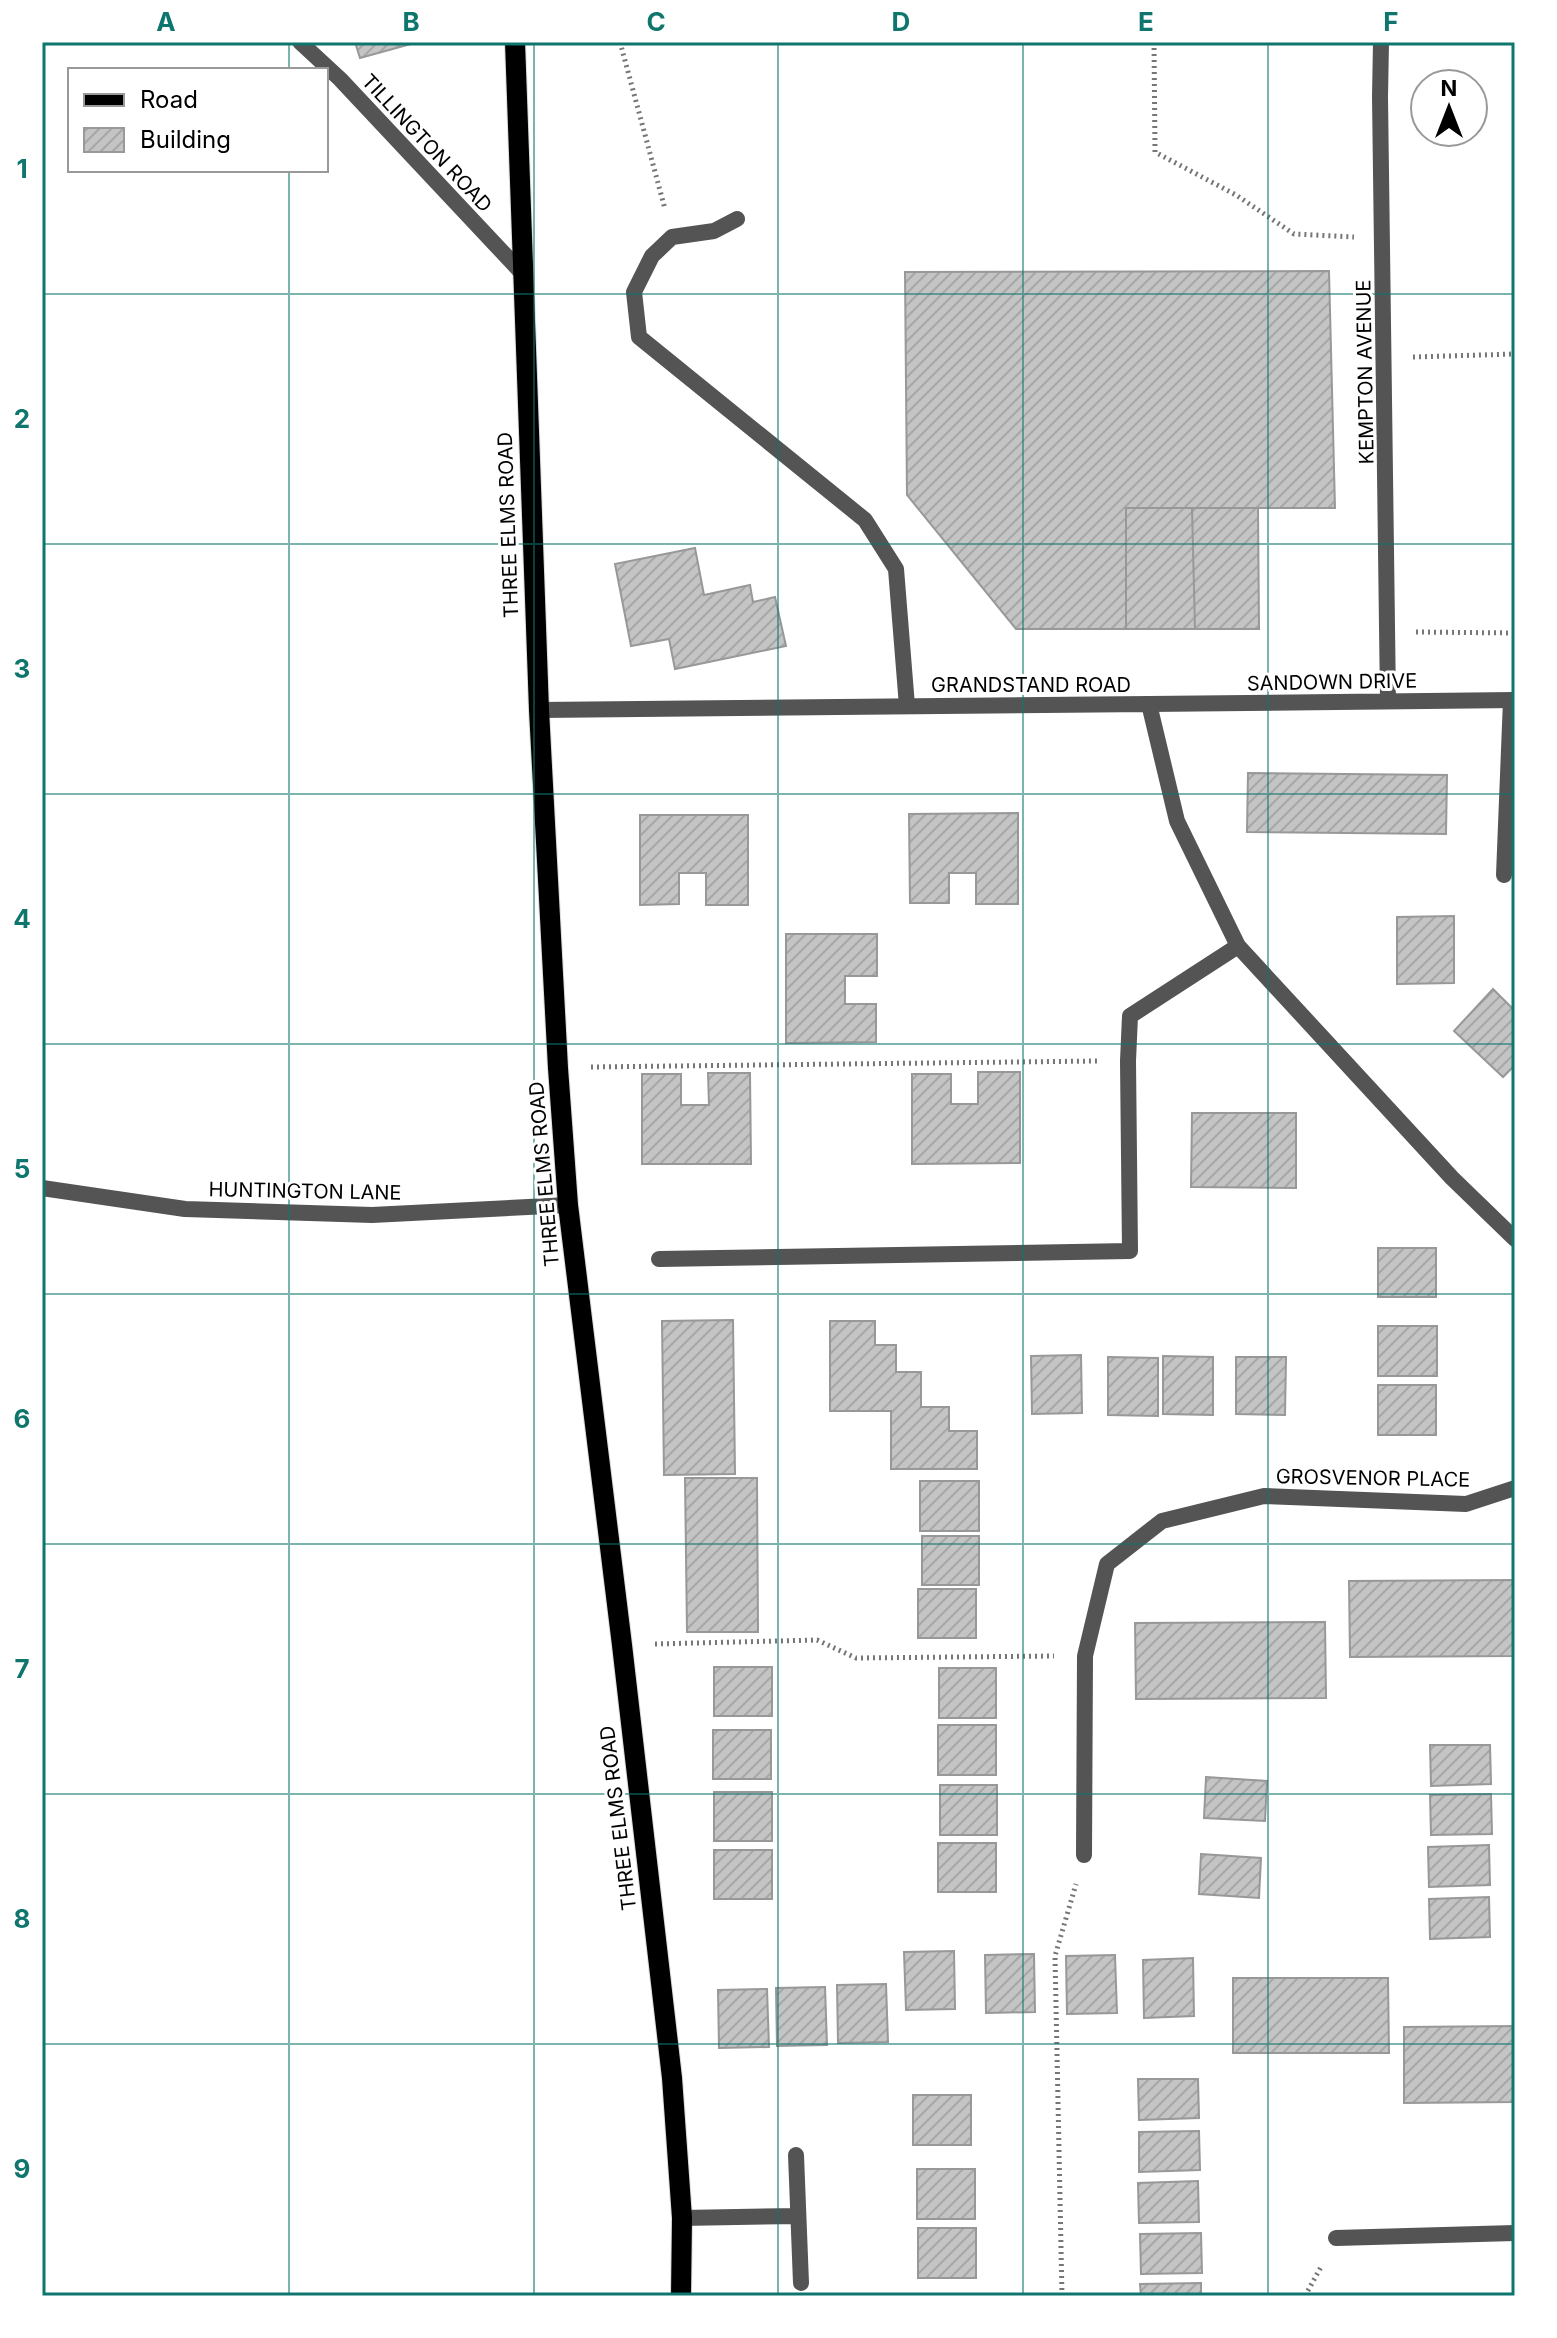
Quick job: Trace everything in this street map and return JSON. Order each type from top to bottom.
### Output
[{"type":"main road","name":"THREE ELMS ROAD","points":[[515,42],[539,710],[568,1205],[672,2078],[682,2218],[681,2296]]},
{"type":"street","name":"TILLINGTON ROAD","points":[[300,42],[340,79],[523,274]]},
{"type":"street","name":"KEMPTON AVENUE","points":[[1381,42],[1388,701]]},
{"type":"street","points":[[737,219],[714,231],[672,237],[652,256],[634,292],[639,337],[865,520],[896,569],[907,706]]},
{"type":"street","points":[[1504,875],[1513,700]]},
{"type":"street","name":"SANDOWN DRIVE","points":[[1149,704],[1513,700]]},
{"type":"street","name":"GRANDSTAND ROAD","points":[[539,710],[1149,704],[1177,821],[1238,946],[1452,1178],[1515,1239]]},
{"type":"street","points":[[659,1259],[1130,1251],[1130,1016],[1238,946]]},
{"type":"street","name":"HUNTINGTON LANE","points":[[42,1188],[185,1209],[372,1215],[568,1205]]},
{"type":"street","name":"GROSVENOR PLACE","points":[[1084,1855],[1085,1656],[1107,1564],[1162,1521],[1264,1496],[1466,1504],[1515,1488]]},
{"type":"street","points":[[796,2155],[801,2283]]},
{"type":"street","points":[[682,2218],[798,2216]]},
{"type":"street","points":[[1336,2238],[1515,2233]]},
{"type":"path","points":[[620,42],[672,237]]},
{"type":"path","points":[[1154,42],[1155,152],[1236,195],[1294,234],[1382,238]]},
{"type":"path","points":[[1384,358],[1515,354]]},
{"type":"path","points":[[1388,632],[1515,633]]},
{"type":"path","points":[[558,1068],[1128,1061]]},
{"type":"path","points":[[622,1645],[817,1640],[856,1658],[1085,1656]]},
{"type":"path","points":[[1062,2296],[1055,1956],[1084,1855]]},
{"type":"building","points":[[355,42],[418,42],[360,58]]},
{"type":"building","points":[[1329,271],[1335,508],[1126,508],[1126,629],[1016,629],[907,495],[905,272]]},
{"type":"building","points":[[1126,508],[1192,508],[1195,629],[1126,629]]},
{"type":"building","points":[[1192,508],[1258,508],[1259,629],[1195,629]]},
{"type":"building","points":[[695,548],[704,595],[750,585],[753,602],[775,597],[786,646],[675,669],[669,639],[631,646],[615,564]]},
{"type":"building","points":[[1248,773],[1447,775],[1446,834],[1247,832]]},
{"type":"building","points":[[1018,813],[1018,904],[976,904],[976,873],[949,873],[949,903],[910,903],[909,814]]},
{"type":"building","points":[[640,815],[748,815],[748,905],[706,905],[706,873],[679,873],[679,904],[640,905]]},
{"type":"building","points":[[1454,916],[1454,983],[1397,984],[1397,917]]},
{"type":"building","points":[[786,934],[877,934],[877,976],[845,976],[845,1004],[876,1004],[876,1042],[786,1043]]},
{"type":"building","points":[[1493,989],[1515,1011],[1515,1065],[1503,1077],[1454,1031]]},
{"type":"building","points":[[978,1072],[1020,1072],[1020,1163],[912,1164],[912,1074],[951,1074],[951,1104],[978,1104]]},
{"type":"building","points":[[708,1073],[750,1073],[751,1164],[642,1164],[642,1074],[681,1074],[681,1105],[709,1105]]},
{"type":"building","points":[[1192,1113],[1296,1113],[1296,1188],[1191,1187]]},
{"type":"building","points":[[1378,1248],[1436,1248],[1436,1297],[1378,1297]]},
{"type":"building","points":[[733,1320],[735,1474],[664,1475],[662,1321]]},
{"type":"building","points":[[830,1321],[875,1321],[875,1345],[896,1345],[896,1372],[921,1372],[921,1407],[949,1407],[949,1431],[977,1431],[977,1469],[891,1469],[891,1411],[830,1411]]},
{"type":"building","points":[[1378,1326],[1437,1326],[1437,1376],[1378,1376]]},
{"type":"building","points":[[1081,1355],[1082,1413],[1032,1414],[1031,1356]]},
{"type":"building","points":[[1163,1356],[1213,1357],[1213,1415],[1163,1414]]},
{"type":"building","points":[[1108,1357],[1158,1358],[1158,1416],[1108,1415]]},
{"type":"building","points":[[1236,1357],[1286,1357],[1285,1415],[1236,1414]]},
{"type":"building","points":[[1378,1385],[1436,1385],[1436,1435],[1378,1435]]},
{"type":"building","points":[[685,1478],[757,1478],[758,1632],[687,1632]]},
{"type":"building","points":[[920,1481],[979,1481],[979,1531],[920,1531]]},
{"type":"building","points":[[922,1536],[979,1536],[979,1585],[922,1585]]},
{"type":"building","points":[[1515,1580],[1515,1656],[1350,1657],[1349,1581]]},
{"type":"building","points":[[918,1589],[976,1589],[976,1638],[918,1638]]},
{"type":"building","points":[[1325,1622],[1326,1698],[1136,1699],[1135,1623]]},
{"type":"building","points":[[714,1667],[772,1667],[772,1716],[714,1716]]},
{"type":"building","points":[[939,1668],[996,1668],[996,1718],[939,1718]]},
{"type":"building","points":[[938,1725],[996,1725],[996,1775],[938,1775]]},
{"type":"building","points":[[713,1730],[771,1730],[771,1779],[713,1779]]},
{"type":"building","points":[[1430,1745],[1490,1745],[1491,1784],[1431,1786]]},
{"type":"building","points":[[1206,1777],[1267,1781],[1265,1821],[1204,1818]]},
{"type":"building","points":[[940,1785],[997,1785],[997,1835],[940,1835]]},
{"type":"building","points":[[714,1792],[772,1792],[772,1841],[714,1841]]},
{"type":"building","points":[[1491,1794],[1492,1834],[1431,1835],[1430,1795]]},
{"type":"building","points":[[938,1843],[996,1843],[996,1892],[938,1892]]},
{"type":"building","points":[[1489,1845],[1490,1885],[1429,1887],[1428,1847]]},
{"type":"building","points":[[714,1850],[772,1850],[772,1899],[714,1899]]},
{"type":"building","points":[[1201,1854],[1261,1858],[1259,1898],[1199,1894]]},
{"type":"building","points":[[1489,1897],[1490,1937],[1430,1939],[1429,1899]]},
{"type":"building","points":[[954,1951],[955,2009],[906,2010],[904,1952]]},
{"type":"building","points":[[1034,1954],[1035,2012],[986,2013],[985,1955]]},
{"type":"building","points":[[1115,1955],[1117,2013],[1067,2014],[1066,1956]]},
{"type":"building","points":[[1193,1958],[1194,2016],[1144,2018],[1143,1960]]},
{"type":"building","points":[[1233,1978],[1388,1978],[1389,2053],[1233,2053]]},
{"type":"building","points":[[886,1984],[888,2042],[838,2043],[837,1985]]},
{"type":"building","points":[[825,1987],[827,2045],[777,2046],[776,1988]]},
{"type":"building","points":[[767,1989],[769,2047],[719,2048],[718,1990]]},
{"type":"building","points":[[1515,2026],[1515,2102],[1404,2103],[1404,2027]]},
{"type":"building","points":[[1138,2079],[1198,2079],[1199,2118],[1139,2120]]},
{"type":"building","points":[[913,2095],[971,2095],[971,2145],[913,2145]]},
{"type":"building","points":[[1199,2131],[1200,2170],[1139,2172],[1139,2132]]},
{"type":"building","points":[[917,2169],[975,2169],[975,2219],[917,2219]]},
{"type":"building","points":[[1198,2181],[1199,2222],[1139,2223],[1138,2183]]},
{"type":"building","points":[[918,2228],[976,2228],[976,2278],[918,2278]]},
{"type":"building","points":[[1201,2233],[1202,2273],[1141,2274],[1140,2234]]},
{"type":"building","points":[[1201,2283],[1201,2296],[1141,2296],[1140,2284]]}]
